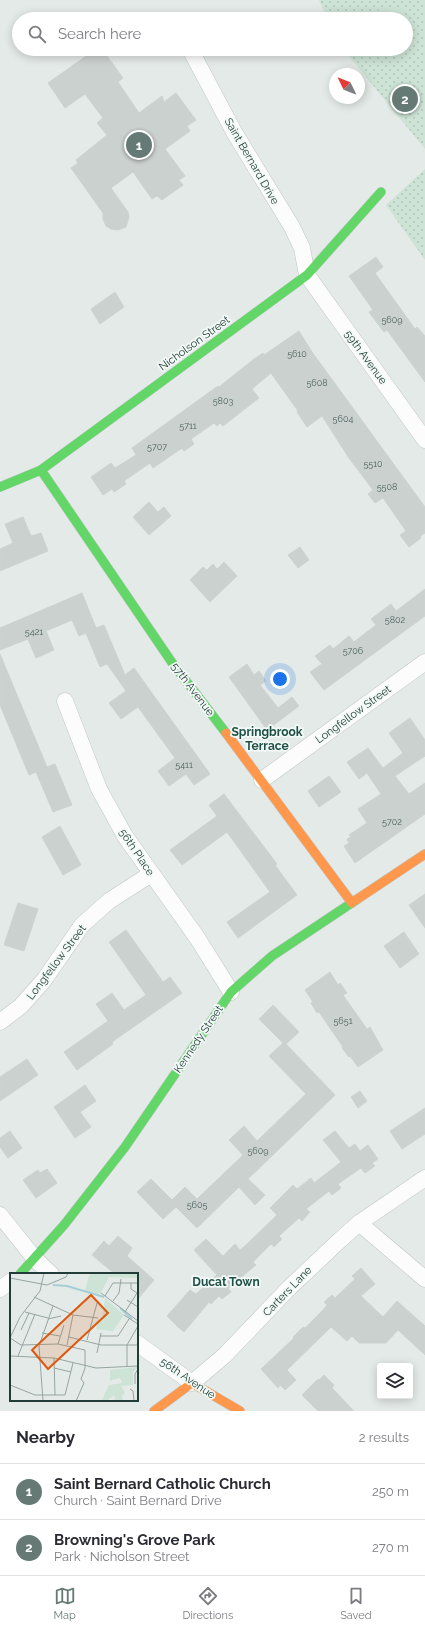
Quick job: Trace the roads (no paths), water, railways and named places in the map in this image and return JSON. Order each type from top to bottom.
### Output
[{"type":"street","name":"Saint Bernard Drive","points":[[194,56],[234,132],[292,227],[302,248],[307,275]]},
{"type":"street","name":"Nicholson Street","points":[[0,487],[41,470],[307,275],[382,192]]},
{"type":"street","name":"59th Avenue","points":[[307,275],[425,440]]},
{"type":"street","name":"57th Avenue","points":[[41,470],[173,664],[262,780],[352,903]]},
{"type":"street","name":"Longfellow Street","points":[[262,780],[425,662]]},
{"type":"street","name":"56th Place","points":[[65,701],[99,789],[125,836],[198,938],[231,992]]},
{"type":"street","name":"Kennedy Street","points":[[21,1273],[64,1225],[126,1147],[231,992],[272,956],[425,854]]},
{"type":"street","name":"Longfellow Street","points":[[0,1022],[21,1006],[44,980],[82,925],[109,901],[151,874]]},
{"type":"street","name":"Carters Lane","points":[[154,1411],[192,1383],[225,1355],[322,1256],[359,1223],[425,1178]]},
{"type":"street","points":[[0,1215],[35,1259],[50,1273]]},
{"type":"street","points":[[359,1223],[425,1278]]},
{"type":"street","points":[[0,1289],[10,1282]]},
{"type":"street","name":"56th Avenue","points":[[138,1344],[192,1383],[240,1411]]},
{"type":"place","name":"Browning's Grove Park","points":[[405,99]]},
{"type":"place","name":"Saint Bernard Catholic Church","points":[[139,145]]},
{"type":"district","name":"Springbrook Terrace","points":[[267,739]]},
{"type":"district","name":"Ducat Town","points":[[226,1282]]}]
